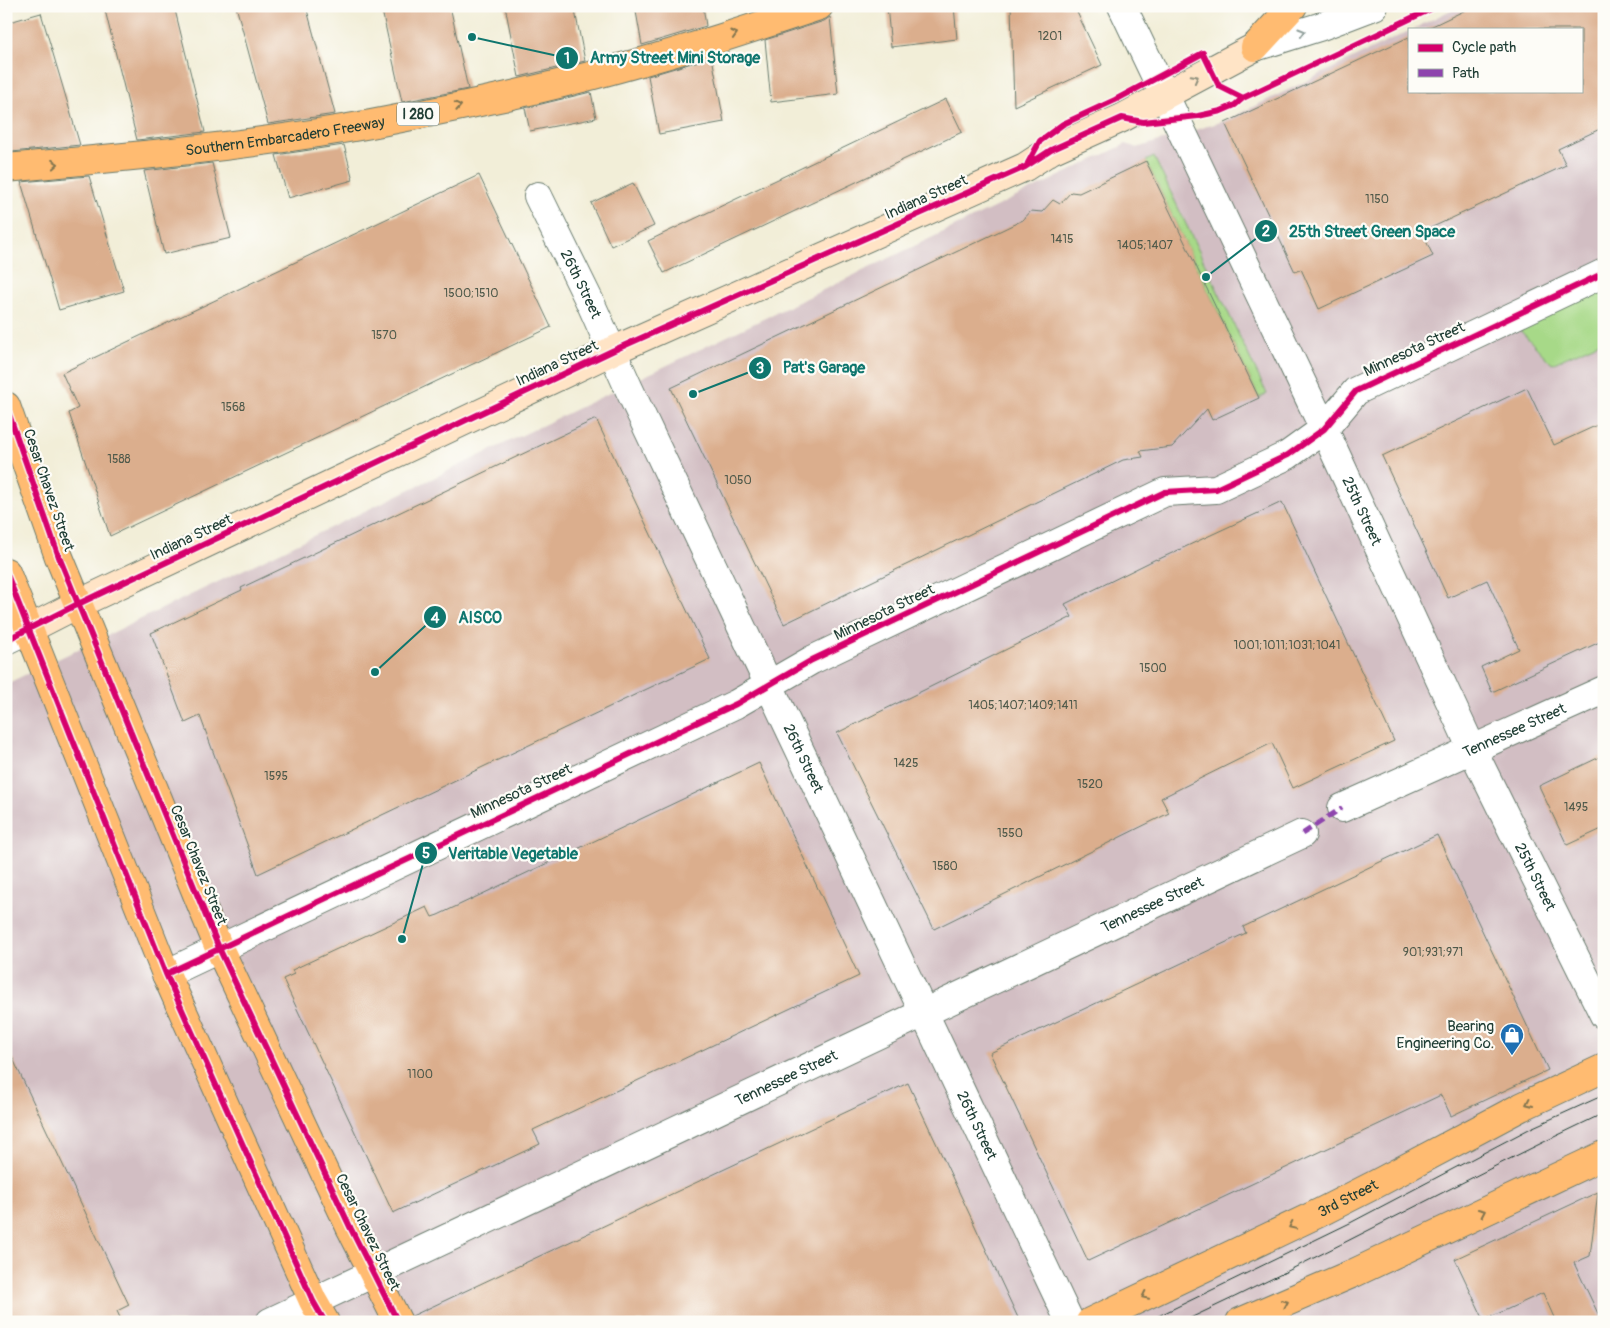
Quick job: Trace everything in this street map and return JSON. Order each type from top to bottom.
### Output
[{"type":"main road","name":"Southern Embarcadero Freeway","points":[[6,168],[121,158],[244,144],[370,124],[493,100],[619,68],[737,33],[819,6]]},
{"type":"main road","points":[[1255,46],[1294,6]]},
{"type":"main road","name":"Indiana Street","points":[[18,634],[612,351],[1025,167],[1051,150],[1122,118],[1255,46]]},
{"type":"main road","name":"Cesar Chavez Street","points":[[6,406],[59,557],[219,948],[373,1274],[398,1322]]},
{"type":"main road","points":[[6,572],[18,634],[166,974],[319,1312]]},
{"type":"main road","name":"3rd Street","points":[[1090,1322],[1343,1201],[1521,1107],[1604,1068]]},
{"type":"main road","points":[[1240,1322],[1354,1273],[1604,1155]]},
{"type":"street","name":"25th Street","points":[[1122,6],[1324,429],[1472,749],[1604,1015]]},
{"type":"street","name":"Indiana Street","points":[[1255,46],[1319,27],[1374,6]]},
{"type":"street","name":"26th Street","points":[[538,196],[591,304],[1070,1322]]},
{"type":"street","name":"Minnesota Street","points":[[166,974],[736,704],[812,660],[1164,492],[1216,489],[1288,455],[1324,429],[1356,391],[1604,273]]},
{"type":"street","name":"Tennessee Street","points":[[1342,808],[1604,690]]},
{"type":"street","name":"Tennessee Street","points":[[270,1322],[319,1312],[373,1274],[1302,834]]},
{"type":"shaded area","points":[[1459,6],[1604,6],[1604,1322],[6,1322],[6,684],[1126,144],[1137,148],[1224,121],[1408,31],[1408,92],[1582,92],[1582,28],[1415,28]]},
{"type":"green space","points":[[1154,157],[1267,394],[1259,398],[1146,161]]},
{"type":"green space","points":[[1604,285],[1604,340],[1552,364],[1517,327]]},
{"type":"building","points":[[104,6],[174,6],[205,132],[137,140]]},
{"type":"building","points":[[236,6],[306,6],[335,114],[268,124]]},
{"type":"building","points":[[381,6],[450,6],[468,89],[402,102]]},
{"type":"building","points":[[505,6],[574,6],[585,61],[519,77]]},
{"type":"building","points":[[635,6],[703,6],[706,26],[642,45]]},
{"type":"building","points":[[887,6],[954,6],[957,39],[891,47]]},
{"type":"building","points":[[1011,6],[1074,6],[1102,65],[1014,106]]},
{"type":"building","points":[[1474,6],[1604,6],[1604,127],[1558,149],[1566,165],[1422,232],[1433,256],[1319,309],[1301,269],[1295,272],[1225,123],[1408,37],[1408,92],[1582,92],[1582,28],[1428,28]]},
{"type":"building","points":[[41,13],[80,145],[12,152],[6,131],[6,23]]},
{"type":"building","points":[[830,17],[838,94],[771,102],[765,40],[824,21]]},
{"type":"building","points":[[712,57],[724,122],[659,134],[648,76]]},
{"type":"building","points":[[591,92],[596,118],[530,131],[525,108]]},
{"type":"building","points":[[946,99],[962,132],[664,273],[648,241]]},
{"type":"building","points":[[344,145],[353,180],[288,198],[276,155]]},
{"type":"building","points":[[1146,161],[1259,398],[1212,420],[1207,409],[1172,447],[1140,451],[1143,457],[1123,460],[784,624],[671,388],[1023,220],[1031,211],[1042,212],[1053,200],[1060,204],[1071,192],[1079,193]]},
{"type":"building","points":[[212,163],[231,238],[164,254],[144,171]]},
{"type":"building","points":[[479,175],[551,327],[110,536],[69,413],[78,408],[62,373]]},
{"type":"building","points":[[89,176],[124,291],[59,310],[21,182]]},
{"type":"building","points":[[633,183],[654,226],[611,246],[591,203]]},
{"type":"building","points":[[1527,388],[1554,445],[1604,422],[1604,640],[1492,692],[1481,667],[1519,649],[1487,580],[1448,598],[1382,456]]},
{"type":"building","points":[[596,419],[710,659],[258,874],[200,716],[185,723],[151,633],[242,590],[241,588]]},
{"type":"building","points":[[1282,502],[1394,741],[1293,788],[1272,743],[1161,798],[1169,813],[934,929],[837,733],[1072,617],[1065,604],[1156,559]]},
{"type":"building","points":[[1604,755],[1604,828],[1567,845],[1539,786]]},
{"type":"building","points":[[759,763],[859,976],[533,1130],[540,1144],[393,1213],[283,979],[294,974],[292,970],[427,907],[432,917],[438,915]]},
{"type":"building","points":[[1437,835],[1548,1070],[1451,1116],[1441,1095],[1088,1261],[990,1053],[1246,933],[1243,927]]},
{"type":"building","points":[[6,1044],[129,1305],[117,1311],[122,1322],[6,1322]]},
{"type":"building","points":[[908,1083],[1020,1322],[413,1322],[412,1316]]},
{"type":"building","points":[[1598,1192],[1590,1256],[1574,1263],[1602,1322],[1556,1322],[1543,1293],[1484,1320],[1455,1259]]},
{"type":"tram line","points":[[1146,1322],[1350,1223],[1531,1128],[1604,1095]]},
{"type":"tram line","points":[[1182,1322],[1604,1113]]},
{"type":"marked path","points":[[1302,834],[1342,808]]},
{"type":"cycle path","points":[[6,640],[78,604],[612,351],[1025,167],[1051,150],[1122,118],[1143,122],[1198,116],[1221,111],[1235,105],[1243,98],[1437,6]]},
{"type":"cycle path","points":[[1028,163],[1040,141],[1063,124],[1115,100],[1203,53],[1219,86],[1243,98]]},
{"type":"cycle path","points":[[166,974],[736,704],[812,660],[1165,492],[1216,489],[1288,455],[1324,429],[1356,391],[1604,273]]},
{"type":"cycle path","points":[[6,406],[59,557],[219,948],[351,1229],[398,1322]]},
{"type":"cycle path","points":[[6,572],[166,974],[313,1301],[325,1322]]},
{"type":"place","name":"Army Street Mini Storage","points":[[472,37]]},
{"type":"place","name":"25th Street Green Space","points":[[1206,277]]},
{"type":"place","name":"Pat's Garage","points":[[693,394]]},
{"type":"place","name":"AISCO","points":[[375,672]]},
{"type":"place","name":"Veritable Vegetable","points":[[402,939]]},
{"type":"place","name":"Bearing Engineering Co.","points":[[1512,1056]]}]
